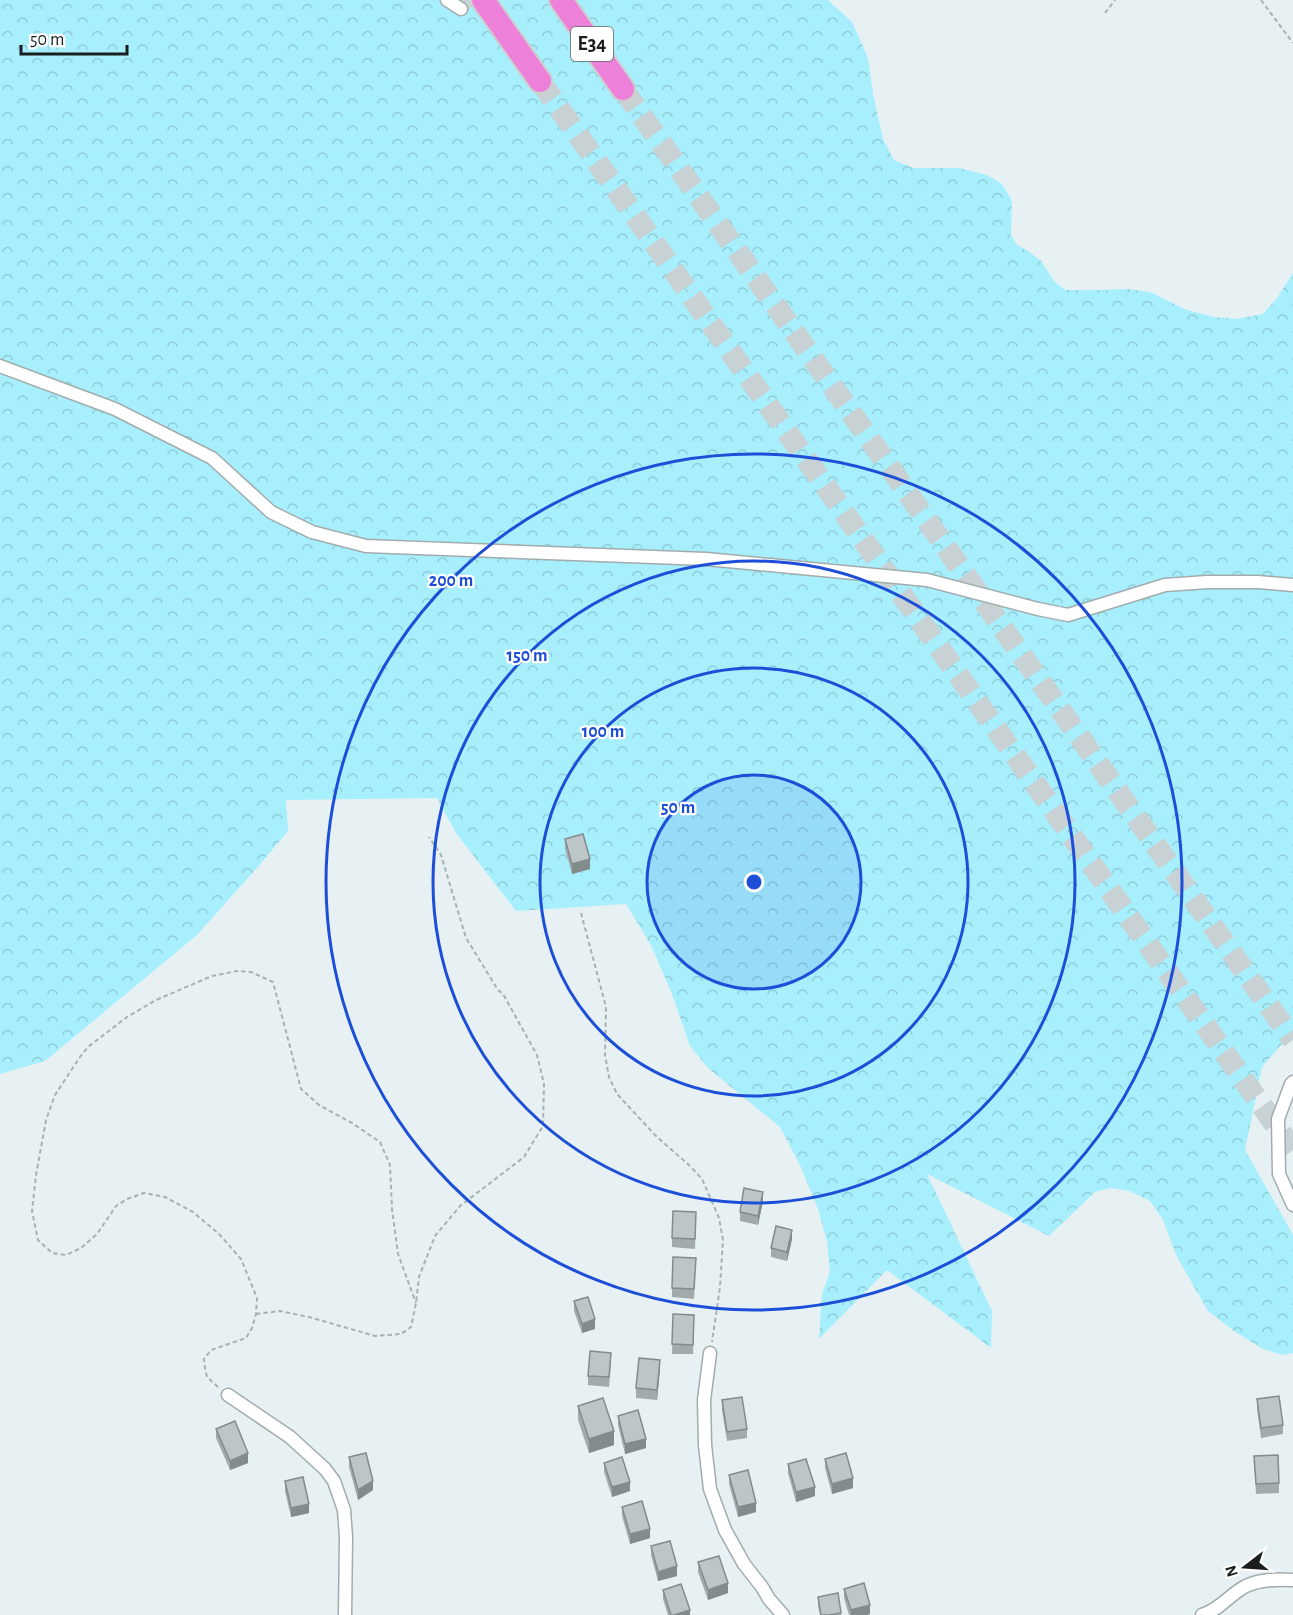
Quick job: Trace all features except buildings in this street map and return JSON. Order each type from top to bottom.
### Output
[{"type":"highway","points":[[483,0],[540,81]]},
{"type":"highway","name":"E34","points":[[561,0],[623,89]]},
{"type":"street","points":[[447,0],[460,9]]},
{"type":"street","points":[[0,366],[115,409],[212,458],[271,512],[312,532],[366,546],[706,559],[927,580],[1068,615],[1165,585],[1258,582],[1293,585]]},
{"type":"street","points":[[1293,1082],[1278,1119],[1279,1174],[1293,1205]]},
{"type":"street","points":[[710,1353],[704,1400],[705,1446],[710,1489],[726,1530],[744,1564],[783,1615]]},
{"type":"street","points":[[228,1395],[290,1437],[325,1469],[334,1481],[344,1510],[345,1615]]},
{"type":"street","points":[[1202,1615],[1213,1612],[1245,1587],[1270,1579],[1293,1581]]},
{"type":"path","points":[[1106,13],[1115,0]]},
{"type":"path","points":[[1261,0],[1293,43]]},
{"type":"path","points":[[256,1314],[280,1311],[375,1336],[401,1334],[411,1327],[419,1277],[435,1236],[460,1206],[524,1157],[543,1126],[544,1084],[537,1055],[503,994],[498,990],[466,938],[441,855],[429,837]]},
{"type":"path","points":[[581,913],[606,1007],[605,1055],[609,1077],[617,1094],[655,1135],[702,1179],[719,1218],[723,1240],[720,1287],[710,1353]]},
{"type":"path","points":[[228,1395],[207,1377],[204,1359],[211,1350],[246,1338],[256,1314],[256,1298],[241,1259],[219,1234],[193,1212],[165,1197],[144,1193],[116,1206],[97,1234],[81,1248],[66,1255],[52,1253],[38,1240],[32,1211],[46,1120],[55,1095],[84,1052],[127,1017],[156,1000],[212,976],[237,971],[251,972],[273,982],[301,1089],[319,1105],[380,1142],[390,1165],[392,1209],[398,1254],[416,1303]]},
{"type":"green space","points":[[0,0],[828,0],[852,22],[868,58],[883,139],[894,160],[913,168],[959,168],[987,175],[1002,184],[1012,201],[1011,235],[1017,245],[1041,261],[1054,281],[1065,290],[1128,289],[1150,292],[1187,310],[1214,317],[1236,319],[1263,314],[1277,298],[1293,273],[1293,1039],[1287,1038],[1262,1067],[1245,1150],[1293,1235],[1293,1353],[1282,1355],[1263,1349],[1208,1311],[1177,1257],[1162,1218],[1150,1201],[1130,1191],[1110,1188],[1095,1192],[1049,1236],[927,1174],[992,1311],[991,1348],[887,1270],[819,1339],[822,1294],[830,1272],[827,1241],[818,1209],[800,1165],[780,1127],[708,1068],[690,1046],[672,994],[651,945],[626,904],[516,911],[456,833],[437,798],[286,800],[288,831],[197,935],[45,1061],[0,1074]]},
{"type":"tunnel","points":[[461,9],[470,0]]},
{"type":"tunnel","points":[[540,81],[1293,1150]]},
{"type":"tunnel","points":[[623,89],[1293,1040]]}]
